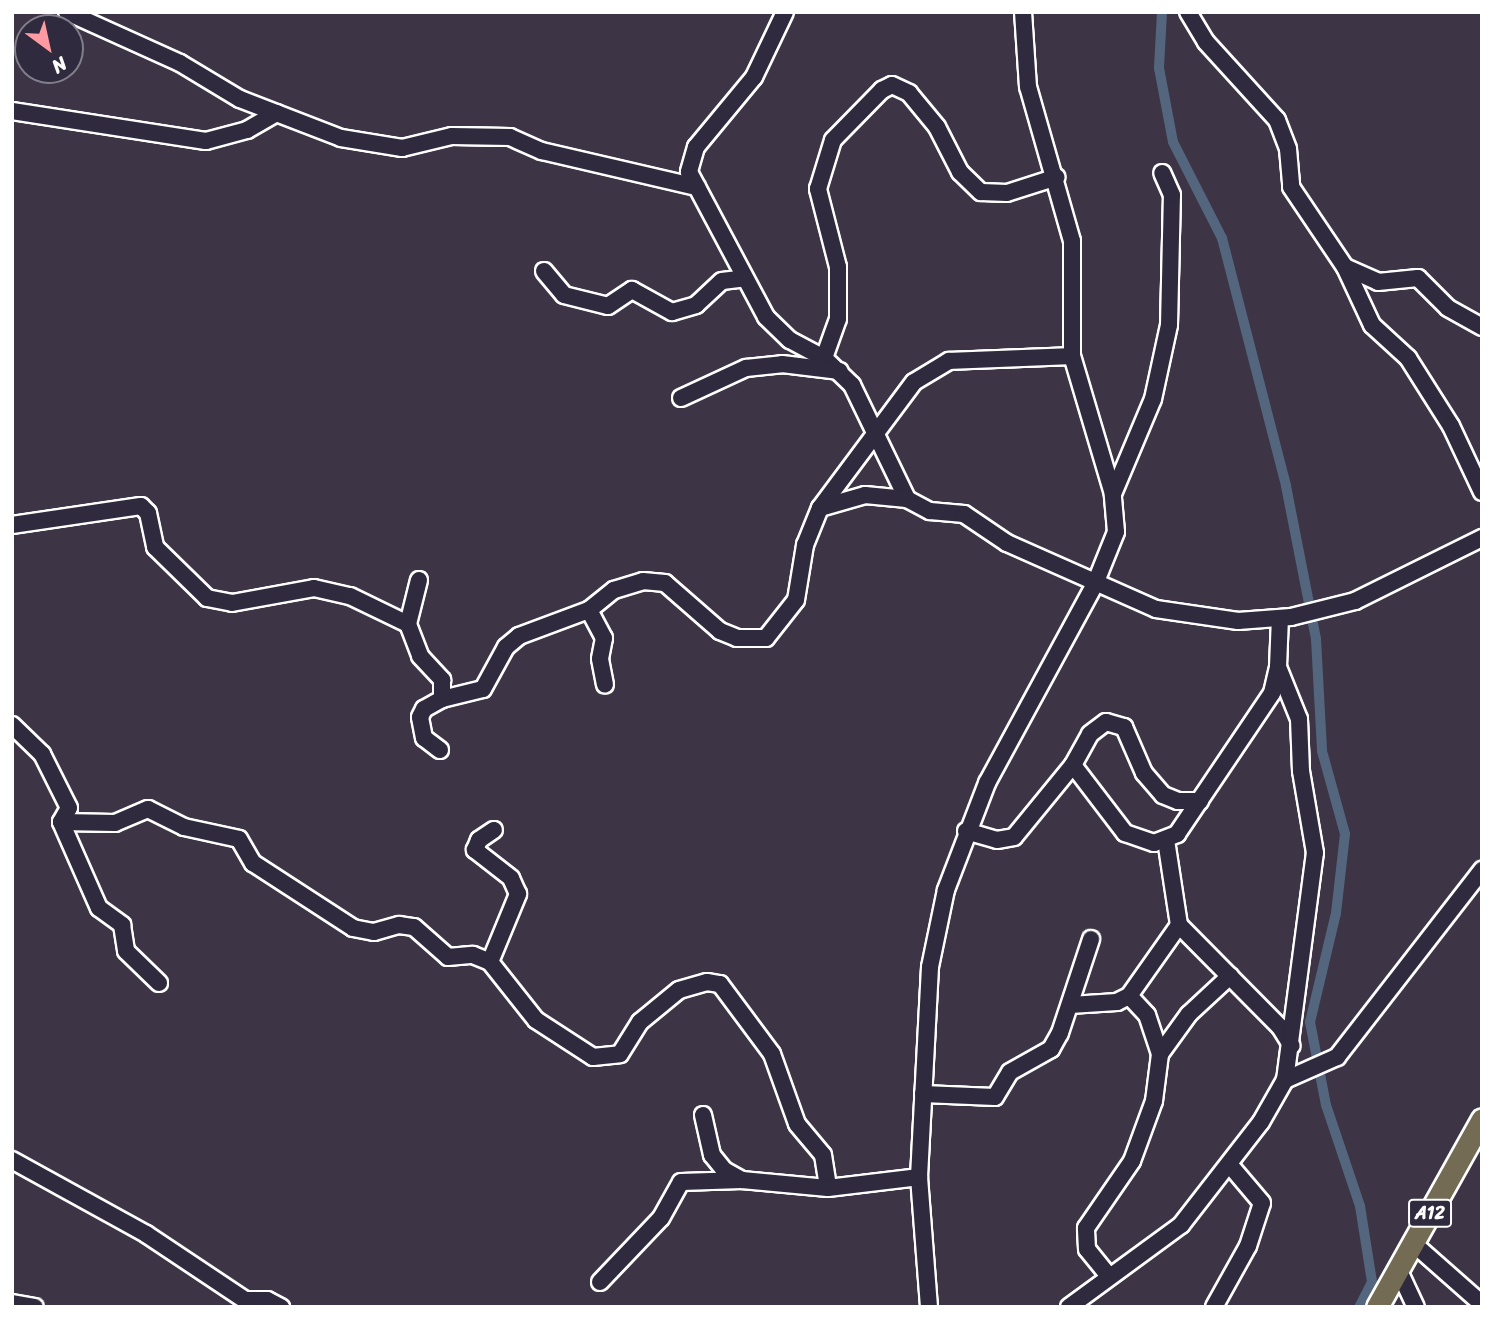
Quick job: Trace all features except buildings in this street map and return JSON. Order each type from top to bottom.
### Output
[{"type":"main road","name":"A12","points":[[1377,1307],[1482,1119]]},
{"type":"street","points":[[67,12],[180,63],[240,99],[341,138],[388,147],[416,147],[453,136],[510,137],[542,151],[696,187]]},
{"type":"street","points":[[785,12],[754,77],[696,147],[689,172],[716,216],[745,278],[779,332],[824,358],[840,371],[857,394],[907,499]]},
{"type":"street","points":[[929,1307],[919,1177],[930,967],[946,890],[966,831],[1054,653],[1095,584],[1116,533],[1113,495],[1072,356],[1072,241],[1057,177],[1028,87],[1023,12]]},
{"type":"street","points":[[1188,12],[1206,42],[1277,120],[1288,149],[1291,187],[1345,267],[1372,325],[1408,359],[1451,426],[1482,492]]},
{"type":"street","points":[[824,358],[838,319],[838,267],[818,189],[833,140],[882,90],[892,85],[909,93],[937,127],[960,172],[981,192],[1007,193],[1057,177]]},
{"type":"street","points":[[12,111],[206,141],[252,128],[276,113]]},
{"type":"street","points":[[1113,495],[1153,399],[1169,325],[1171,195],[1162,173]]},
{"type":"street","points":[[1345,267],[1378,282],[1418,278],[1448,308],[1482,327]]},
{"type":"street","points":[[544,271],[564,295],[608,306],[632,290],[672,312],[696,305],[722,281],[745,278]]},
{"type":"street","points":[[440,750],[424,738],[420,717],[424,709],[442,699],[483,689],[512,640],[589,610],[614,590],[657,581],[678,592],[720,631],[746,639],[766,638],[796,600],[805,545],[820,508],[901,396],[935,367],[973,359],[1072,356]]},
{"type":"street","points":[[681,398],[746,368],[782,364],[840,371]]},
{"type":"street","points":[[820,508],[865,495],[907,499],[930,510],[964,514],[1007,543],[1095,584],[1156,609],[1198,618],[1285,617],[1331,608],[1369,596],[1482,538]]},
{"type":"street","points":[[12,525],[141,506],[148,513],[155,547],[207,598],[232,603],[314,587],[350,596],[408,624]]},
{"type":"street","points":[[419,580],[408,624],[420,656],[442,680],[442,699]]},
{"type":"street","points":[[589,610],[604,638],[600,659],[605,685]]},
{"type":"street","points":[[1073,765],[1125,833],[1154,843],[1166,840],[1187,825],[1272,693],[1285,617]]},
{"type":"street","points":[[1069,1307],[1108,1275],[1181,1226],[1229,1164],[1285,1080],[1292,1045],[1315,853],[1301,771],[1299,719],[1278,667]]},
{"type":"street","points":[[966,831],[997,840],[1014,837],[1073,765],[1090,734],[1106,722],[1116,721],[1124,727],[1144,772],[1163,795],[1178,801],[1200,801]]},
{"type":"street","points":[[12,725],[42,754],[69,808],[61,822]]},
{"type":"street","points":[[61,822],[115,823],[139,811],[157,810],[184,827],[239,839],[261,869],[361,932],[406,925],[427,936],[447,957],[473,955],[490,962],[536,1020],[593,1057],[620,1055],[640,1022],[679,990],[707,982],[728,990],[772,1054],[797,1124],[821,1149],[828,1188]]},
{"type":"street","points":[[61,822],[99,908],[122,925],[126,951],[159,983]]},
{"type":"street","points":[[490,962],[518,894],[511,878],[475,850],[479,840],[494,830]]},
{"type":"street","points":[[1166,840],[1179,925],[1230,976],[1292,1045]]},
{"type":"street","points":[[1285,1080],[1303,1075],[1337,1057],[1482,870]]},
{"type":"street","points":[[1070,1005],[1116,1002],[1129,996],[1179,925]]},
{"type":"street","points":[[923,1094],[995,1097],[1010,1072],[1051,1049],[1070,1005],[1091,939]]},
{"type":"street","points":[[1160,1054],[1189,1014],[1230,976]]},
{"type":"street","points":[[1108,1275],[1087,1250],[1086,1228],[1132,1161],[1154,1101],[1160,1054],[1147,1015],[1129,996]]},
{"type":"street","points":[[703,1115],[712,1155],[724,1170],[742,1180]]},
{"type":"street","points":[[12,1160],[146,1234],[245,1300],[267,1300],[281,1307]]},
{"type":"street","points":[[1214,1307],[1248,1246],[1262,1203],[1229,1164]]},
{"type":"street","points":[[600,1282],[657,1223],[681,1182],[742,1180],[828,1188],[919,1177]]},
{"type":"street","points":[[1414,1244],[1482,1304]]},
{"type":"street","points":[[1399,1271],[1416,1307]]},
{"type":"street","points":[[12,1303],[35,1307]]},
{"type":"waterway","points":[[1162,12],[1159,68],[1173,142],[1222,238],[1286,486],[1316,639],[1322,751],[1345,834],[1336,913],[1310,1022],[1326,1105],[1360,1206],[1372,1282],[1359,1307]]}]
